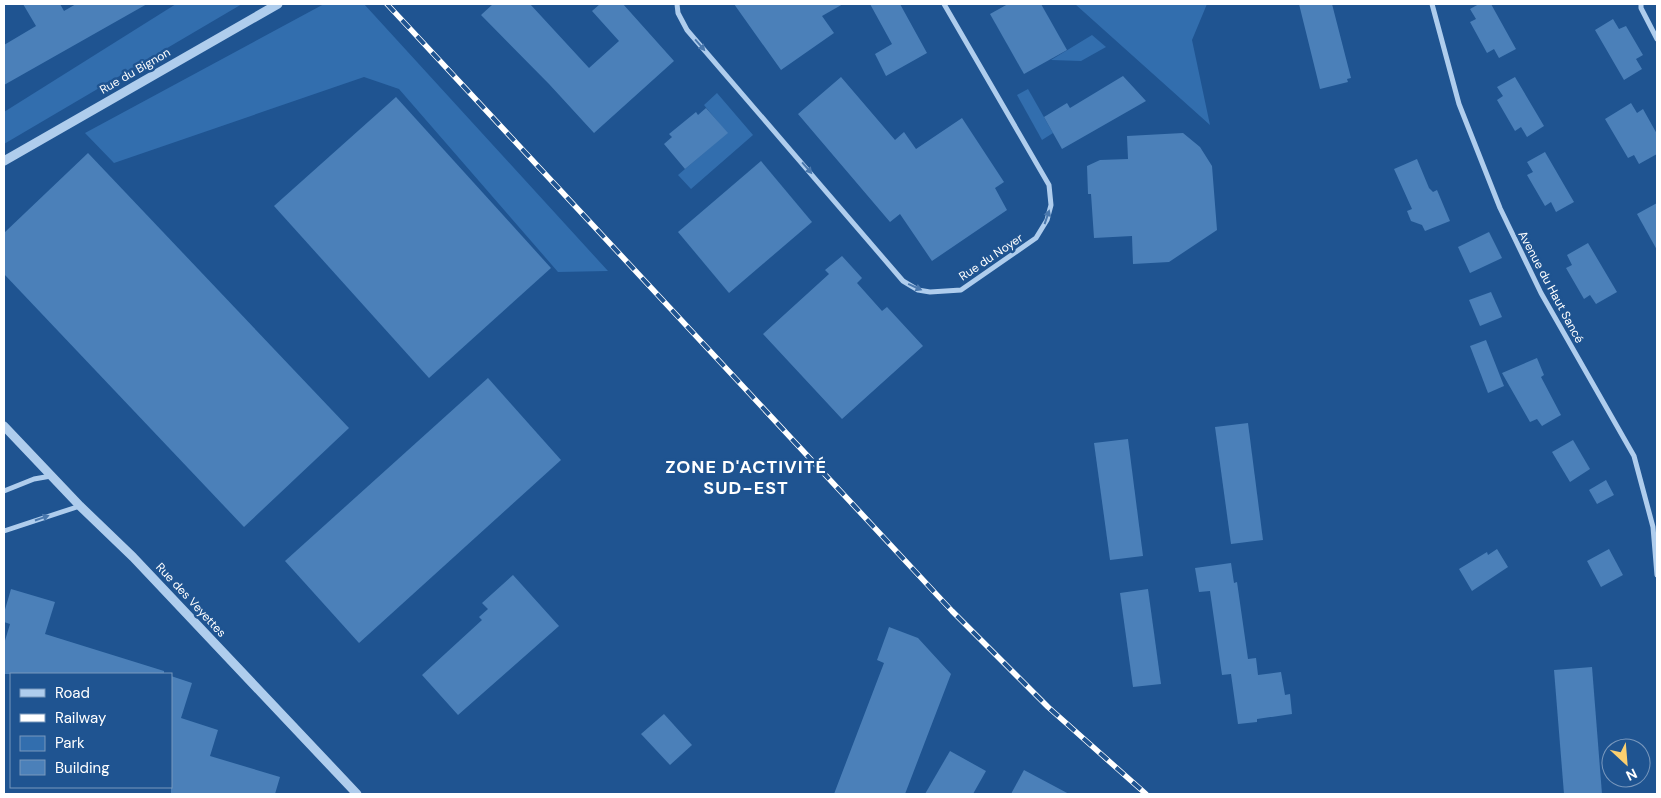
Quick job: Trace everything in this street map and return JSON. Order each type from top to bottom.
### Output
[{"type":"street","name":"Rue du Bignon","points":[[4,161],[278,4]]},
{"type":"street","name":"Rue du Noyer","points":[[677,4],[678,13],[686,30],[903,281],[918,290],[947,292],[961,290],[1036,238],[1047,220],[1051,205],[1049,185],[944,4]]},
{"type":"street","name":"Avenue du Haut Sancé","points":[[1432,4],[1460,104],[1500,208],[1541,293],[1634,456],[1653,527],[1657,575]]},
{"type":"street","points":[[1641,4],[1641,8],[1657,39]]},
{"type":"street","name":"Rue des Veyettes","points":[[4,426],[80,506],[105,528],[357,794]]},
{"type":"street","points":[[4,491],[34,479],[51,476]]},
{"type":"street","points":[[4,531],[80,506]]},
{"type":"green space","points":[[176,4],[242,4],[4,144],[4,112]]},
{"type":"green space","points":[[324,4],[364,4],[608,271],[558,272],[399,89],[364,77],[114,163],[85,133]]},
{"type":"green space","points":[[1075,4],[1207,4],[1192,40],[1210,125]]},
{"type":"green space","points":[[1092,35],[1106,47],[1081,61],[1051,60]]},
{"type":"green space","points":[[1028,89],[1053,133],[1042,140],[1017,95]]},
{"type":"green space","points":[[717,93],[753,135],[691,189],[678,175],[727,133],[704,105]]},
{"type":"building","points":[[23,4],[60,4],[64,11],[76,4],[147,4],[4,85],[4,45],[36,26]]},
{"type":"building","points":[[493,4],[530,4],[589,68],[619,41],[592,11],[600,4],[623,4],[674,61],[594,133],[481,15]]},
{"type":"building","points":[[734,4],[843,4],[822,16],[834,33],[781,70]]},
{"type":"building","points":[[870,4],[900,4],[927,53],[886,76],[875,54],[892,44]]},
{"type":"building","points":[[1008,4],[1041,4],[1067,50],[1024,74],[990,14]]},
{"type":"building","points":[[1299,4],[1332,4],[1351,78],[1347,79],[1348,82],[1320,89]]},
{"type":"building","points":[[1479,4],[1491,4],[1516,49],[1499,58],[1494,49],[1487,53],[1470,22],[1476,19],[1470,9]]},
{"type":"building","points":[[1613,19],[1619,29],[1626,26],[1643,55],[1636,59],[1642,69],[1624,80],[1595,30]]},
{"type":"building","points":[[1123,76],[1146,101],[1062,149],[1044,117],[1067,103],[1070,108]]},
{"type":"building","points":[[841,77],[895,140],[904,132],[916,149],[962,118],[1004,182],[995,188],[1007,210],[932,261],[900,214],[890,222],[798,114]]},
{"type":"building","points":[[1515,77],[1544,126],[1527,137],[1521,127],[1515,131],[1497,100],[1503,96],[1497,87]]},
{"type":"building","points":[[396,97],[551,268],[429,378],[274,206]]},
{"type":"building","points":[[1631,103],[1637,113],[1643,109],[1657,134],[1657,154],[1639,164],[1634,155],[1628,158],[1605,119]]},
{"type":"building","points":[[706,108],[728,133],[685,169],[664,144],[672,137],[669,134],[696,112],[698,115]]},
{"type":"building","points":[[1183,133],[1200,147],[1212,166],[1217,230],[1169,262],[1133,264],[1132,236],[1094,238],[1091,194],[1088,194],[1087,166],[1100,160],[1128,159],[1127,136]]},
{"type":"building","points":[[1545,152],[1574,202],[1556,212],[1551,202],[1545,206],[1527,175],[1533,172],[1527,162]]},
{"type":"building","points":[[88,153],[349,428],[244,527],[4,274],[4,233]]},
{"type":"building","points":[[1417,159],[1429,188],[1433,192],[1437,190],[1450,221],[1425,231],[1422,225],[1411,221],[1407,211],[1412,209],[1394,169]]},
{"type":"building","points":[[761,161],[812,222],[729,293],[678,232]]},
{"type":"building","points":[[1657,203],[1657,250],[1637,214]]},
{"type":"building","points":[[1489,232],[1502,258],[1470,273],[1458,247]]},
{"type":"building","points":[[1588,243],[1617,292],[1596,304],[1590,295],[1584,299],[1566,268],[1572,265],[1567,255]]},
{"type":"building","points":[[842,256],[862,278],[857,283],[882,311],[887,307],[923,346],[842,419],[763,334],[829,274],[825,270]]},
{"type":"building","points":[[1491,292],[1502,317],[1480,326],[1469,300]]},
{"type":"building","points":[[1486,340],[1504,386],[1488,393],[1470,346]]},
{"type":"building","points":[[1537,358],[1544,375],[1541,377],[1561,415],[1542,426],[1537,419],[1530,422],[1502,373]]},
{"type":"building","points":[[488,378],[561,460],[359,643],[285,561]]},
{"type":"building","points":[[1248,423],[1263,540],[1231,544],[1215,427]]},
{"type":"building","points":[[1128,439],[1143,556],[1110,560],[1094,443]]},
{"type":"building","points":[[1573,440],[1590,469],[1570,482],[1552,452]]},
{"type":"building","points":[[1606,480],[1614,495],[1597,504],[1589,490]]},
{"type":"building","points":[[1497,549],[1508,567],[1472,591],[1459,569],[1487,552],[1488,555]]},
{"type":"building","points":[[1609,549],[1623,575],[1601,587],[1587,561]]},
{"type":"building","points":[[1231,563],[1234,583],[1237,582],[1248,659],[1256,658],[1258,675],[1281,672],[1285,695],[1290,694],[1292,714],[1238,724],[1231,674],[1222,675],[1210,591],[1199,592],[1195,568]]},
{"type":"building","points":[[513,575],[559,626],[458,715],[422,675],[482,620],[479,617],[488,609],[482,603]]},
{"type":"building","points":[[11,589],[55,602],[45,634],[164,671],[164,673],[4,674],[4,644],[10,624],[4,622],[4,613]]},
{"type":"building","points":[[1148,589],[1161,684],[1133,687],[1120,593]]},
{"type":"building","points":[[889,627],[918,638],[951,674],[905,794],[834,794],[884,663],[877,660]]},
{"type":"building","points":[[1592,667],[1602,794],[1564,794],[1554,670]]},
{"type":"building","points":[[172,676],[192,683],[181,718],[218,730],[210,756],[280,777],[275,794],[171,794]]},
{"type":"building","points":[[664,714],[692,745],[670,765],[641,734]]},
{"type":"building","points":[[950,751],[986,771],[973,794],[925,794]]},
{"type":"building","points":[[1024,770],[1069,794],[1011,794]]},
{"type":"railway","points":[[387,4],[952,611],[1048,707],[1146,794]]},
{"type":"district","name":"ZONE D'ACTIVITÉ SUD-EST","points":[[746,477]]}]
